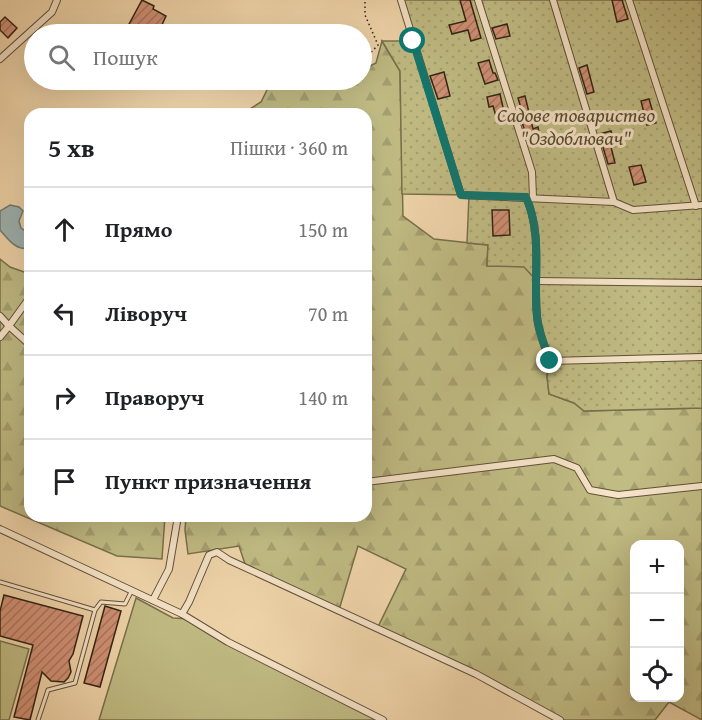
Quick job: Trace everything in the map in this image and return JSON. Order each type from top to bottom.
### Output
[{"type":"street","points":[[39,24],[52,12],[57,0]]},
{"type":"street","points":[[401,0],[461,195],[614,202],[633,210],[699,206],[629,0]]},
{"type":"street","points":[[478,0],[532,172],[530,206],[537,239],[537,318],[550,361],[702,357]]},
{"type":"street","points":[[554,0],[614,202]]},
{"type":"street","points":[[0,59],[24,38]]},
{"type":"street","points":[[537,281],[702,283]]},
{"type":"street","points":[[0,337],[24,305]]},
{"type":"street","points":[[0,316],[24,340]]},
{"type":"street","points":[[372,481],[554,459],[577,468],[590,490],[618,495],[702,486]]},
{"type":"street","points":[[153,600],[168,569],[177,522]]},
{"type":"street","points":[[0,529],[182,614],[228,642],[382,720]]},
{"type":"street","points":[[182,614],[209,555],[218,552],[229,560],[476,674],[560,720]]},
{"type":"lane","points":[[0,582],[95,610]]},
{"type":"lane","points":[[38,720],[48,690],[75,683],[95,610],[101,602],[125,604],[131,590]]},
{"type":"path","points":[[365,0],[365,15],[369,24]]},
{"type":"path","points":[[372,31],[378,45],[372,51]]},
{"type":"green space","name":"Садове товариство \"Оздоблювач\"","points":[[401,0],[702,0],[702,408],[584,411],[574,403],[549,394],[547,376],[550,361],[537,318],[537,281],[524,267],[487,266],[488,245],[467,243],[469,195],[402,194],[400,71],[382,41],[413,41]]},
{"type":"green space","points":[[382,41],[400,71],[403,216],[434,239],[488,245],[487,266],[524,266],[537,281],[550,361],[547,376],[549,394],[574,403],[584,411],[702,408],[702,720],[669,702],[655,720],[560,720],[476,674],[377,629],[406,569],[358,546],[339,610],[246,567],[239,546],[188,554],[186,522],[372,522],[372,108],[252,108],[261,102],[267,90],[372,90],[372,65],[376,63]]},
{"type":"green space","points":[[0,259],[10,267],[24,272],[24,516],[0,506]]},
{"type":"green space","points":[[37,522],[165,522],[162,559],[117,556]]},
{"type":"green space","points":[[136,598],[173,618],[191,619],[228,642],[383,720],[99,720]]},
{"type":"green space","points":[[0,641],[29,649],[9,720],[0,720]]},
{"type":"water","points":[[10,205],[19,207],[23,211],[19,221],[24,230],[24,248],[16,246],[0,230],[0,211]]},
{"type":"building","points":[[142,0],[166,16],[162,24],[129,24]]},
{"type":"building","points":[[460,0],[470,0],[481,38],[471,41],[468,30],[452,34],[449,25],[466,21]]},
{"type":"building","points":[[612,0],[622,0],[628,19],[617,22]]},
{"type":"building","points":[[5,17],[17,28],[8,38],[0,30],[0,22]]},
{"type":"building","points":[[507,24],[510,36],[496,39],[492,28]]},
{"type":"building","points":[[489,60],[498,80],[485,84],[478,63]]},
{"type":"building","points":[[587,65],[594,92],[587,94],[579,68]]},
{"type":"building","points":[[444,72],[450,96],[438,99],[430,76]]},
{"type":"building","points":[[500,94],[504,112],[508,112],[510,120],[498,123],[493,106],[489,107],[487,97]]},
{"type":"building","points":[[525,96],[533,129],[538,127],[541,142],[529,145],[518,109],[521,108],[518,98]]},
{"type":"building","points":[[649,99],[656,123],[647,125],[641,101]]},
{"type":"building","points":[[611,131],[614,142],[610,143],[615,163],[608,164],[599,134]]},
{"type":"building","points":[[641,165],[646,182],[634,185],[629,167]]},
{"type":"building","points":[[492,210],[509,210],[510,235],[493,236]]},
{"type":"building","points":[[4,595],[83,616],[69,661],[71,672],[68,678],[64,682],[51,681],[42,672],[30,720],[14,717],[33,645],[0,636],[0,611]]},
{"type":"building","points":[[105,606],[121,611],[100,687],[84,683]]},
{"type":"route","points":[[413,41],[461,195],[526,197],[530,206],[537,239],[537,318],[550,361]]}]
